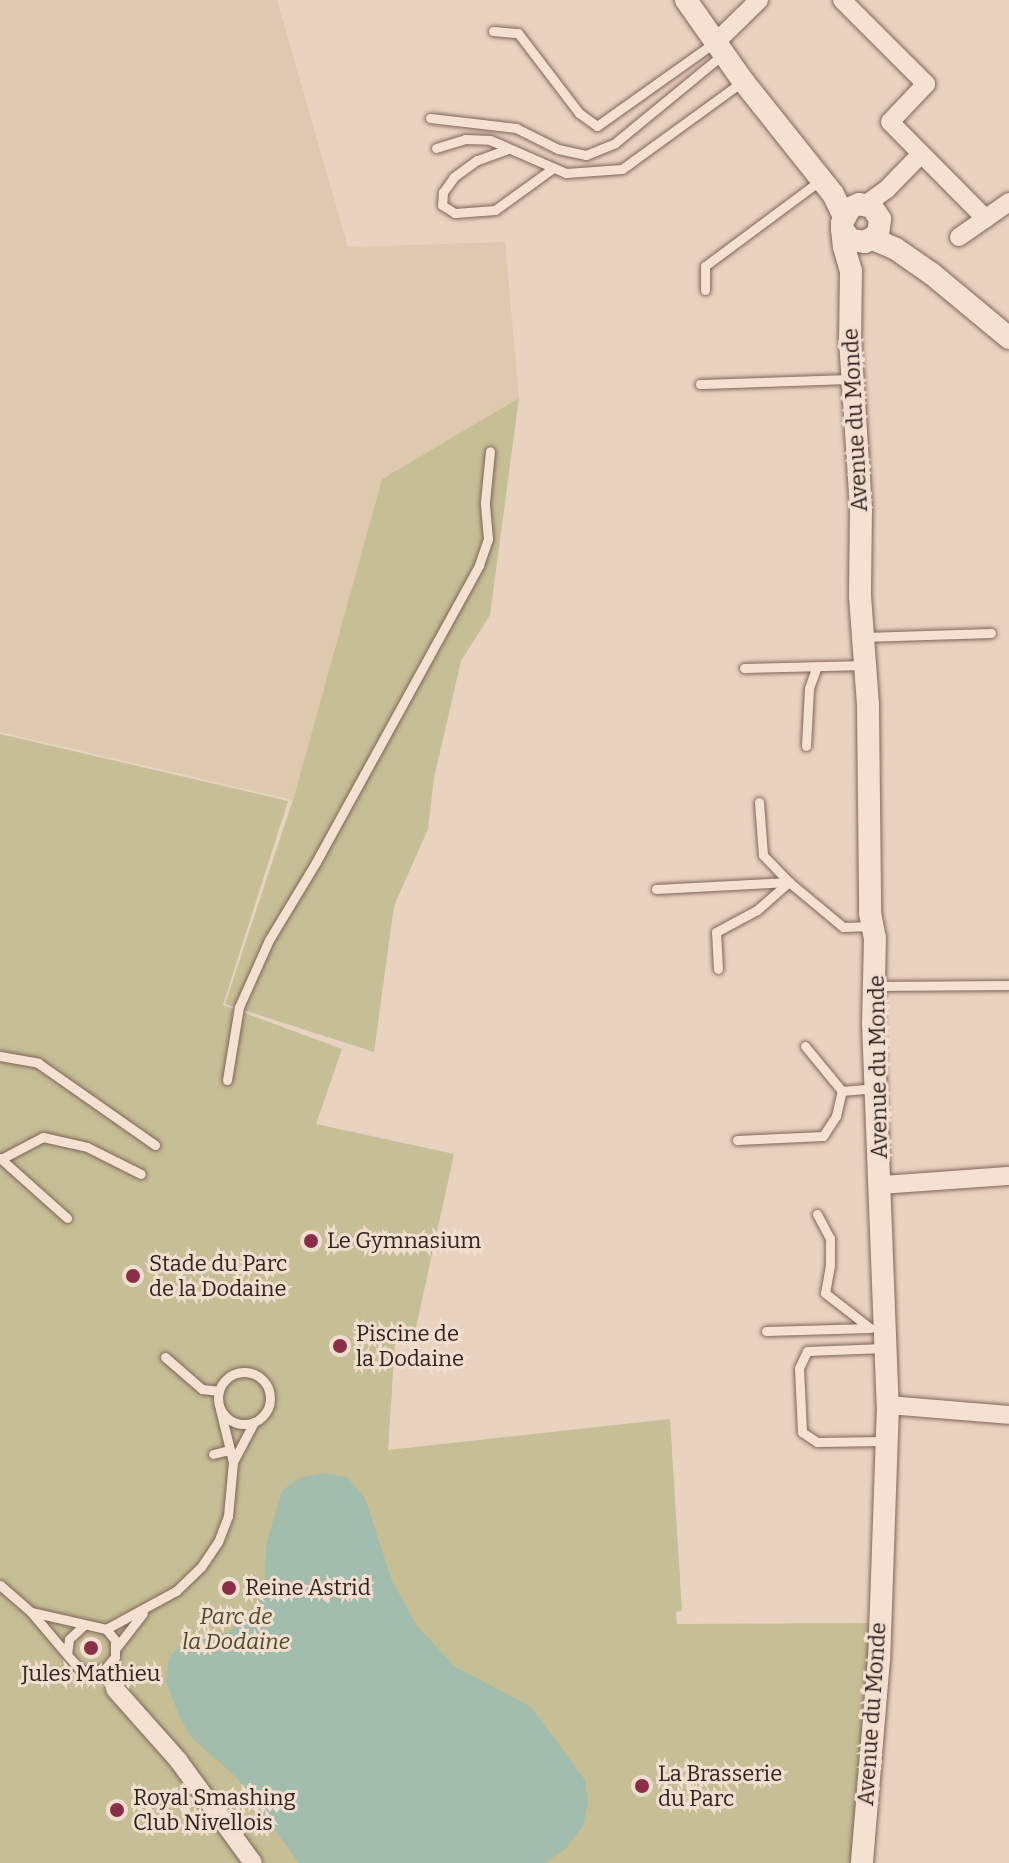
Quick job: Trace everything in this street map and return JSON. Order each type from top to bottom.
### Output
[{"type":"street","points":[[686,0],[743,81],[827,187],[863,222],[1009,338]]},
{"type":"street","points":[[720,48],[759,0]]},
{"type":"street","points":[[842,0],[926,84],[890,122],[986,219]]},
{"type":"street","points":[[863,222],[886,190],[920,155]]},
{"type":"street","points":[[959,237],[1009,202]]},
{"type":"street","name":"Avenue du Monde","points":[[862,1863],[879,1659],[888,1441],[881,1335],[882,1185],[873,1023],[877,986],[866,665],[862,637],[860,481],[853,379],[851,271],[863,222]]},
{"type":"street","points":[[882,1185],[1009,1176]]},
{"type":"street","points":[[888,1405],[1009,1415]]},
{"type":"street","points":[[115,1689],[178,1760],[253,1863]]},
{"type":"lane","points":[[493,31],[518,33],[579,113],[597,126],[720,48]]},
{"type":"lane","points":[[430,118],[516,128],[558,149],[586,155],[615,143],[720,48]]},
{"type":"lane","points":[[436,148],[465,139],[490,140],[566,173],[622,169],[743,81]]},
{"type":"lane","points":[[508,149],[477,160],[454,177],[443,192],[442,205],[455,213],[495,210],[553,168]]},
{"type":"lane","points":[[705,290],[705,266],[827,187]]},
{"type":"lane","points":[[700,384],[853,379]]},
{"type":"lane","points":[[227,1080],[239,1007],[269,940],[316,862],[479,565],[488,539],[485,502],[490,451]]},
{"type":"lane","points":[[862,637],[991,633]]},
{"type":"lane","points":[[744,668],[866,665]]},
{"type":"lane","points":[[806,746],[809,688],[817,666]]},
{"type":"lane","points":[[759,802],[763,855],[789,882],[843,927],[873,926]]},
{"type":"lane","points":[[656,889],[789,882]]},
{"type":"lane","points":[[718,969],[716,932],[757,910],[789,882]]},
{"type":"lane","points":[[877,986],[1009,985]]},
{"type":"lane","points":[[805,1046],[842,1091]]},
{"type":"lane","points":[[0,1056],[38,1063],[155,1145]]},
{"type":"lane","points":[[842,1091],[876,1088]]},
{"type":"lane","points":[[737,1140],[823,1136],[836,1116],[842,1091]]},
{"type":"lane","points":[[67,1218],[1,1158],[43,1137],[87,1147],[141,1174]]},
{"type":"lane","points":[[817,1214],[830,1238],[830,1265],[825,1293],[881,1335]]},
{"type":"lane","points":[[766,1331],[881,1335]]},
{"type":"lane","points":[[881,1335],[807,1351],[799,1368],[802,1432],[817,1442],[888,1441]]},
{"type":"lane","points":[[165,1357],[202,1389],[219,1391]]},
{"type":"lane","points":[[31,1612],[106,1629],[176,1591],[201,1567],[218,1542],[228,1516],[233,1462],[254,1422],[269,1403],[269,1392],[261,1379],[245,1373],[236,1374],[223,1382],[219,1391],[220,1409],[233,1462]]},
{"type":"lane","points":[[220,1409],[232,1422],[254,1422]]},
{"type":"lane","points":[[210,1455],[229,1450]]},
{"type":"lane","points":[[0,1585],[31,1612],[81,1671],[96,1673],[115,1689]]},
{"type":"lane","points":[[115,1689],[111,1664],[116,1648],[145,1609]]},
{"type":"lane","points":[[68,1656],[69,1639],[84,1625]]},
{"type":"lane","points":[[106,1629],[116,1648]]},
{"type":"lane","points":[[96,1673],[111,1664]]},
{"type":"shaded area","points":[[0,0],[277,0],[348,247],[505,242],[519,398],[382,479],[293,800],[0,732]]},
{"type":"shaded area","points":[[323,1473],[347,1477],[365,1498],[392,1581],[417,1626],[454,1666],[531,1707],[585,1780],[588,1803],[583,1826],[566,1848],[545,1863],[299,1863],[237,1778],[192,1738],[180,1718],[166,1681],[169,1658],[186,1638],[227,1633],[254,1612],[265,1589],[266,1545],[282,1491],[299,1478]]},
{"type":"green space","points":[[519,398],[490,615],[461,661],[434,778],[428,829],[394,906],[374,1052],[225,1004],[293,800],[382,479]]},
{"type":"green space","name":"Parc de la Dodaine","points":[[0,734],[288,801],[223,1005],[342,1049],[316,1124],[454,1154],[415,1332],[396,1327],[388,1450],[670,1419],[682,1611],[676,1612],[677,1624],[868,1623],[871,1643],[854,1863],[0,1863]]},
{"type":"place","name":"Le Gymnasium","points":[[311,1241]]},
{"type":"place","name":"Stade du Parc de la Dodaine","points":[[133,1276]]},
{"type":"place","name":"Piscine de la Dodaine","points":[[340,1346]]},
{"type":"place","name":"Reine Astrid","points":[[229,1588]]},
{"type":"place","name":"Jules Mathieu","points":[[91,1648]]},
{"type":"place","name":"La Brasserie du Parc","points":[[642,1786]]},
{"type":"place","name":"Royal Smashing Club Nivellois","points":[[117,1810]]}]
